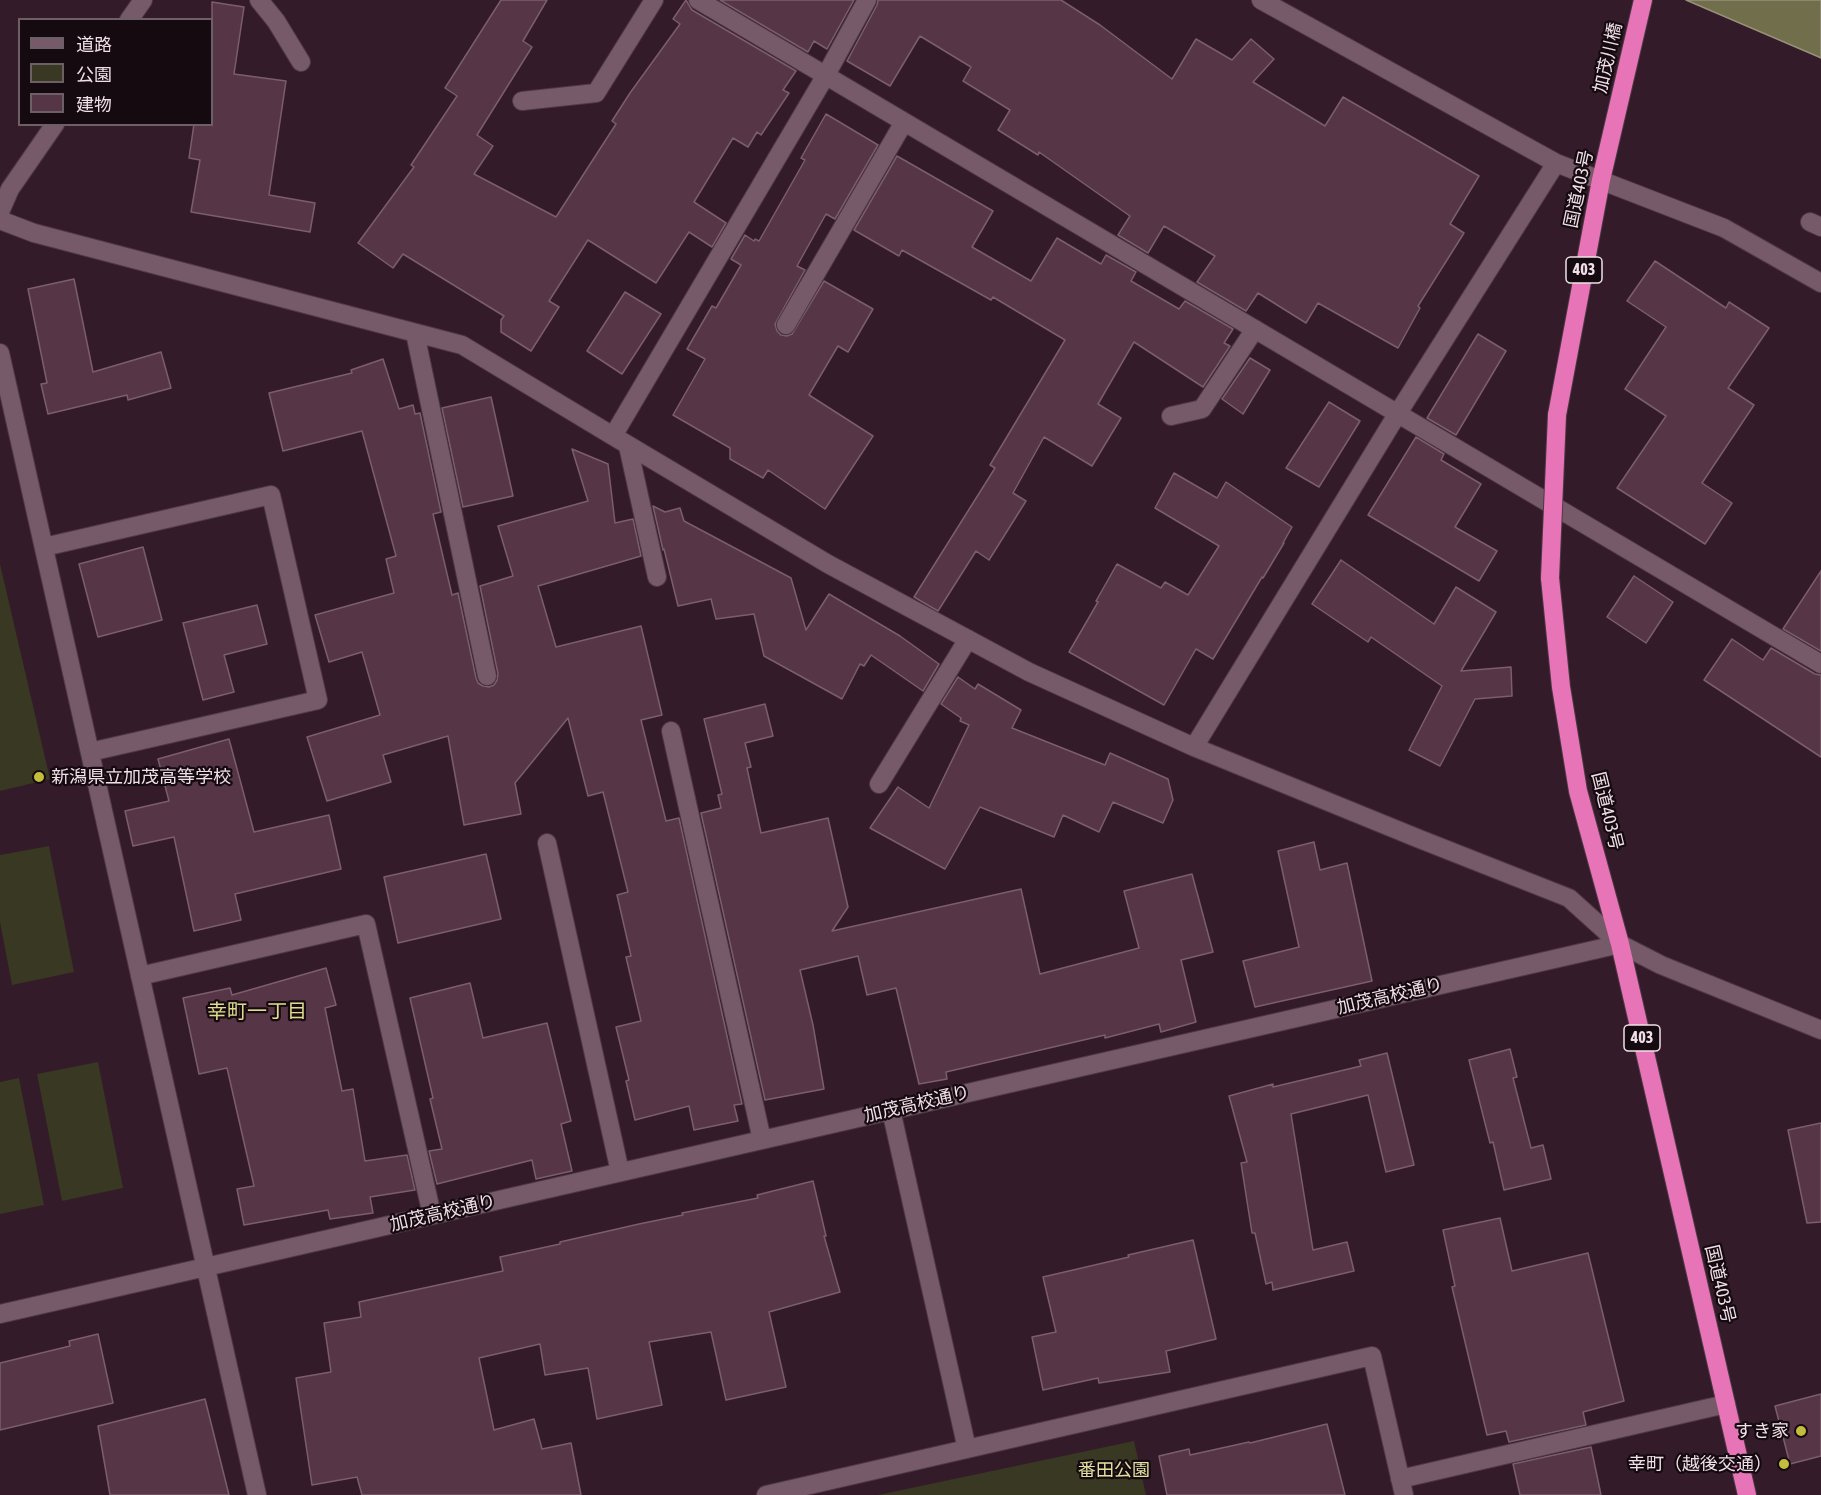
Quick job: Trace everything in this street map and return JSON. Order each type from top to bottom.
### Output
[{"type":"highway","name":"加茂川橋","points":[[1614,127],[1644,0]]},
{"type":"highway","name":"国道403号","points":[[1614,127],[1600,180],[1557,415],[1550,579],[1561,687],[1578,791],[1620,944],[1747,1495]]},
{"type":"street","points":[[130,18],[142,0]]},
{"type":"street","points":[[259,0],[276,21],[302,62]]},
{"type":"street","points":[[522,101],[596,93],[654,0]]},
{"type":"street","points":[[698,0],[1821,663]]},
{"type":"street","points":[[657,578],[620,441],[867,0]]},
{"type":"street","points":[[1261,0],[1556,163],[1724,228],[1821,284]]},
{"type":"street","points":[[786,325],[904,122]]},
{"type":"street","points":[[0,212],[10,189],[54,126]]},
{"type":"street","points":[[1194,747],[1398,413],[1556,163]]},
{"type":"street","points":[[0,220],[34,233],[462,345],[828,564],[1029,672],[1194,747],[1569,898],[1620,944],[1661,965],[1821,1030]]},
{"type":"street","points":[[1171,416],[1202,409],[1255,329]]},
{"type":"street","points":[[415,333],[487,676]]},
{"type":"street","points":[[0,353],[257,1495]]},
{"type":"street","points":[[44,547],[271,495],[318,700],[90,752]]},
{"type":"street","points":[[879,784],[968,639]]},
{"type":"street","points":[[671,731],[762,1140]]},
{"type":"street","points":[[547,843],[621,1172]]},
{"type":"street","points":[[140,976],[366,924],[432,1215]]},
{"type":"street","name":"加茂高校通り","points":[[0,1314],[1620,944]]},
{"type":"street","points":[[891,1110],[967,1449]]},
{"type":"street","points":[[766,1495],[843,1486],[967,1449],[1372,1356],[1402,1487],[1726,1404]]},
{"type":"green space","points":[[0,564],[50,779],[0,791]]},
{"type":"green space","points":[[49,846],[74,972],[12,985],[0,922],[0,855]]},
{"type":"green space","points":[[98,1062],[123,1188],[62,1201],[37,1074]]},
{"type":"green space","points":[[19,1078],[44,1205],[0,1214],[0,1082]]},
{"type":"green space","name":"番田公園","points":[[1134,1441],[1146,1495],[878,1495]]},
{"type":"shaded area","points":[[1686,0],[1821,0],[1821,58],[1819,57]]},
{"type":"building","points":[[501,0],[547,0],[523,41],[532,47],[477,135],[493,146],[474,174],[556,217],[616,124],[612,121],[680,24],[673,19],[686,0],[692,10],[796,71],[783,90],[789,93],[761,135],[757,132],[748,147],[733,138],[694,202],[726,223],[712,247],[689,232],[656,283],[588,240],[549,301],[559,307],[531,351],[501,332],[501,320],[504,316],[403,254],[393,268],[358,243],[414,167],[411,165],[457,96],[445,88]]},
{"type":"building","points":[[720,0],[854,0],[827,49],[814,41],[808,52]]},
{"type":"building","points":[[878,0],[1061,0],[1100,25],[1172,79],[1196,39],[1232,60],[1251,39],[1274,59],[1253,82],[1325,126],[1343,97],[1479,176],[1450,224],[1464,233],[1418,306],[1420,308],[1398,348],[1318,303],[1306,323],[1258,293],[1246,311],[1197,282],[1215,256],[1164,226],[1148,253],[1118,235],[1130,216],[1039,152],[1038,155],[998,130],[1010,110],[963,81],[971,67],[920,36],[890,86],[847,61]]},
{"type":"building","points":[[212,2],[244,7],[234,74],[286,81],[269,195],[315,203],[310,232],[191,212],[200,160],[189,158],[194,126],[213,126]]},
{"type":"building","points":[[826,114],[878,145],[835,219],[826,214],[797,266],[805,270],[775,324],[781,335],[792,334],[824,281],[873,309],[848,352],[838,346],[809,395],[873,436],[825,509],[768,470],[763,478],[730,459],[730,448],[673,415],[705,359],[687,349],[712,306],[716,308],[741,265],[731,259],[745,235],[754,241],[755,239],[759,241],[805,160],[801,158]]},
{"type":"building","points":[[897,156],[993,211],[972,247],[1031,281],[1057,238],[1101,264],[1106,255],[1136,272],[1131,281],[1179,309],[1185,301],[1233,329],[1224,343],[1230,346],[1203,387],[1134,342],[1098,404],[1121,418],[1092,466],[1044,437],[1013,493],[1026,501],[989,560],[976,551],[938,611],[914,597],[995,468],[990,465],[1065,340],[993,297],[991,300],[902,250],[899,256],[854,230]]},
{"type":"building","points":[[1655,261],[1726,308],[1729,302],[1769,328],[1728,388],[1754,405],[1702,483],[1732,503],[1705,544],[1617,488],[1666,416],[1625,389],[1666,327],[1627,301]]},
{"type":"building","points":[[74,279],[93,372],[161,352],[171,388],[128,400],[127,395],[48,414],[41,384],[47,383],[28,289]]},
{"type":"building","points":[[625,292],[661,314],[622,374],[587,351]]},
{"type":"building","points":[[1478,334],[1506,351],[1456,435],[1427,418]]},
{"type":"building","points":[[1250,358],[1270,370],[1243,414],[1222,399]]},
{"type":"building","points":[[383,359],[399,409],[413,405],[415,414],[420,413],[441,512],[433,514],[452,595],[458,593],[476,678],[483,686],[494,685],[498,674],[480,586],[513,576],[498,526],[588,501],[572,449],[608,464],[615,523],[633,519],[641,556],[538,586],[556,647],[641,626],[662,715],[641,720],[666,821],[679,818],[742,1104],[734,1105],[738,1121],[694,1130],[689,1106],[635,1120],[626,1081],[629,1080],[616,1027],[641,1021],[626,957],[631,956],[617,895],[628,892],[603,792],[588,796],[568,718],[515,783],[521,814],[464,825],[448,736],[383,755],[391,782],[327,801],[307,737],[380,715],[362,652],[329,662],[315,615],[394,593],[386,559],[396,556],[362,431],[283,451],[269,393],[352,373],[351,370]]},
{"type":"building","points":[[491,397],[513,496],[463,507],[442,408]]},
{"type":"building","points":[[1329,402],[1360,421],[1319,487],[1286,468]]},
{"type":"building","points":[[1416,437],[1444,454],[1441,460],[1481,484],[1455,527],[1497,551],[1479,581],[1368,515]]},
{"type":"building","points":[[1174,473],[1217,498],[1226,482],[1292,527],[1213,659],[1196,649],[1164,705],[1069,652],[1117,564],[1161,588],[1165,582],[1188,595],[1219,546],[1155,508]]},
{"type":"building","points":[[653,506],[665,512],[680,508],[684,521],[791,578],[806,630],[829,594],[900,636],[939,664],[923,691],[871,655],[864,666],[860,664],[842,699],[764,656],[754,614],[716,619],[711,599],[678,606]]},
{"type":"building","points":[[143,547],[162,620],[98,637],[79,564]]},
{"type":"building","points":[[1341,560],[1434,624],[1456,587],[1496,612],[1461,671],[1511,667],[1512,696],[1475,699],[1440,766],[1409,750],[1442,686],[1371,637],[1368,642],[1312,604]]},
{"type":"building","points":[[1821,571],[1821,651],[1783,629]]},
{"type":"building","points":[[1634,576],[1673,602],[1646,643],[1607,617]]},
{"type":"building","points":[[257,605],[267,644],[224,655],[234,692],[203,700],[183,623]]},
{"type":"building","points":[[1732,639],[1763,660],[1771,648],[1815,674],[1821,675],[1821,757],[1704,680]]},
{"type":"building","points":[[958,677],[975,689],[978,684],[1021,710],[1012,728],[1105,765],[1110,753],[1168,779],[1173,800],[1163,823],[1113,802],[1099,832],[1063,815],[1054,837],[980,807],[945,869],[870,828],[898,787],[929,808],[969,725],[960,721],[961,718],[941,704]]},
{"type":"building","points":[[765,704],[773,736],[745,743],[751,767],[747,768],[761,833],[828,818],[848,907],[832,931],[1021,889],[1040,974],[1139,948],[1124,891],[1192,874],[1213,952],[1181,960],[1196,1022],[1161,1032],[1159,1024],[1105,1038],[1105,1035],[946,1072],[947,1079],[919,1084],[896,988],[867,995],[858,956],[800,970],[813,1025],[824,1089],[765,1100],[701,813],[721,808],[718,795],[722,794],[704,719]]},
{"type":"building","points":[[229,739],[254,832],[329,815],[341,869],[235,894],[241,920],[194,931],[174,837],[133,846],[125,811],[169,801],[158,759]]},
{"type":"building","points":[[1314,842],[1320,870],[1347,863],[1372,981],[1255,1007],[1243,961],[1299,947],[1278,851]]},
{"type":"building","points":[[486,854],[501,919],[398,943],[384,877]]},
{"type":"building","points":[[326,968],[336,1005],[325,1008],[342,1091],[353,1089],[365,1161],[407,1155],[415,1190],[370,1197],[373,1213],[330,1219],[328,1210],[244,1225],[237,1189],[254,1186],[227,1068],[199,1074],[183,998],[230,988],[232,995]]},
{"type":"building","points":[[470,983],[483,1038],[547,1023],[571,1121],[561,1124],[572,1171],[536,1179],[532,1160],[437,1184],[429,1151],[442,1149],[410,998]]},
{"type":"building","points":[[1510,1049],[1517,1077],[1513,1078],[1531,1148],[1543,1145],[1551,1179],[1504,1190],[1493,1142],[1490,1143],[1469,1060]]},
{"type":"building","points":[[1387,1053],[1414,1165],[1386,1172],[1368,1095],[1291,1114],[1313,1250],[1347,1242],[1354,1271],[1273,1290],[1272,1282],[1266,1284],[1255,1233],[1252,1233],[1241,1163],[1247,1162],[1229,1096],[1273,1084],[1273,1087],[1361,1066],[1359,1060]]},
{"type":"building","points":[[1821,1123],[1821,1222],[1807,1223],[1788,1130]]},
{"type":"building","points":[[813,1181],[826,1236],[824,1236],[840,1292],[769,1312],[786,1387],[726,1400],[711,1332],[649,1342],[662,1405],[597,1419],[588,1368],[545,1375],[540,1344],[479,1358],[494,1430],[534,1419],[542,1449],[571,1443],[581,1495],[362,1495],[357,1477],[312,1485],[296,1378],[331,1372],[324,1323],[361,1317],[359,1302],[503,1271],[500,1257],[683,1215],[682,1213],[758,1198],[757,1195]]},
{"type":"building","points":[[1500,1218],[1512,1271],[1588,1253],[1624,1401],[1583,1412],[1586,1425],[1509,1442],[1506,1431],[1487,1435],[1452,1287],[1455,1286],[1443,1230]]},
{"type":"building","points":[[1193,1240],[1216,1339],[1166,1351],[1170,1372],[1099,1383],[1098,1378],[1043,1390],[1032,1337],[1056,1332],[1043,1277]]},
{"type":"building","points":[[98,1334],[113,1403],[0,1430],[0,1363],[70,1346],[69,1341]]},
{"type":"building","name":"すき家","points":[[1821,1394],[1821,1456],[1790,1464],[1775,1406]]},
{"type":"building","points":[[205,1399],[229,1495],[110,1495],[98,1426]]},
{"type":"building","points":[[1327,1424],[1345,1495],[1167,1495],[1159,1456],[1189,1449],[1190,1455]]},
{"type":"building","points":[[1591,1447],[1601,1495],[1520,1495],[1513,1464]]},
{"type":"place","name":"新潟県立加茂高等学校","points":[[39,777]]},
{"type":"place","name":"すき家","points":[[1801,1431]]},
{"type":"place","name":"幸町（越後交通）","points":[[1784,1464]]},
{"type":"district","name":"幸町一丁目","points":[[257,1012]]}]
